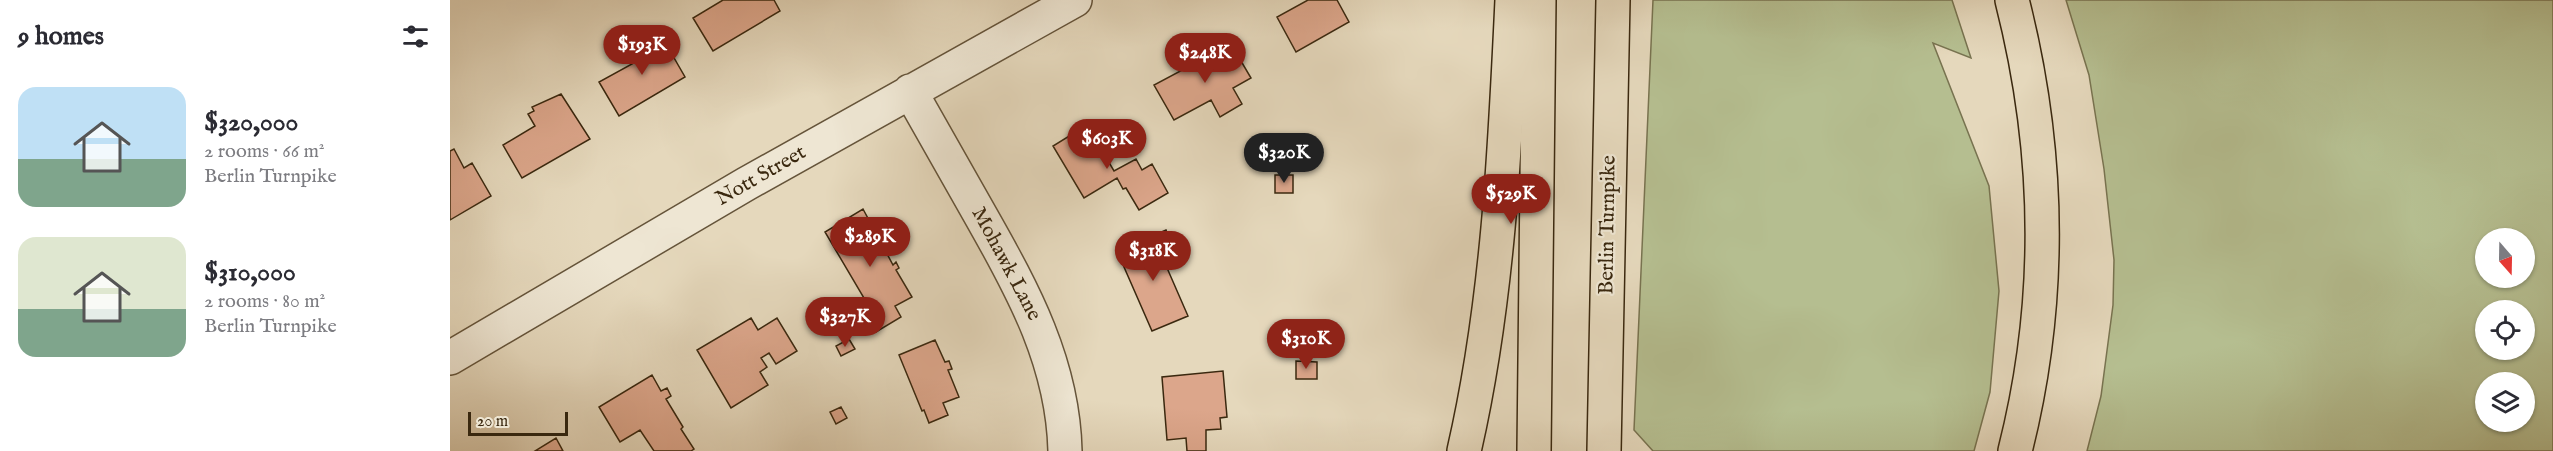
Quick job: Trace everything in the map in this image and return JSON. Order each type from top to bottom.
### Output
[{"type":"main road","points":[[1464,451],[1479,379],[1501,205],[1512,0]]},
{"type":"main road","points":[[1534,451],[1539,0]]},
{"type":"main road","name":"Berlin Turnpike","points":[[1604,451],[1613,0]]},
{"type":"main road","points":[[2012,0],[2034,102],[2041,164],[2043,227],[2035,348],[2025,411],[2015,451]]},
{"type":"street","name":"Nott Street","points":[[450,358],[910,90],[1075,0]]},
{"type":"street","name":"Mohawk Lane","points":[[910,90],[1003,255],[1039,327],[1056,378],[1065,451]]},
{"type":"green space","points":[[1653,0],[1952,0],[1971,58],[1933,43],[1989,186],[1999,291],[1990,392],[1974,451],[1653,451],[1634,430]]},
{"type":"green space","points":[[2066,0],[2553,0],[2553,451],[2087,451],[2101,396],[2113,305],[2114,260],[2104,169],[2089,75]]},
{"type":"building","points":[[723,0],[774,0],[780,11],[713,51],[693,18]]},
{"type":"building","points":[[1308,0],[1337,0],[1349,22],[1296,52],[1277,17]]},
{"type":"building","points":[[648,36],[656,49],[666,44],[685,77],[619,116],[599,82],[632,64],[624,50]]},
{"type":"building","points":[[1231,44],[1251,78],[1233,88],[1242,104],[1220,117],[1211,100],[1174,120],[1154,85]]},
{"type":"building","points":[[561,94],[590,139],[522,178],[503,145],[535,126],[528,114],[534,111],[532,107]]},
{"type":"building","points":[[1087,125],[1114,171],[1136,159],[1142,170],[1152,164],[1168,193],[1139,210],[1117,178],[1084,198],[1053,146]]},
{"type":"building","points":[[454,149],[464,168],[472,163],[491,196],[450,220],[450,151]]},
{"type":"building","points":[[1275,175],[1293,175],[1293,193],[1275,193]]},
{"type":"building","points":[[863,209],[893,265],[896,262],[899,268],[896,270],[912,297],[895,306],[901,317],[876,332],[868,319],[874,315],[825,232]]},
{"type":"building","points":[[1166,230],[1169,239],[1157,245],[1188,316],[1152,331],[1117,251]]},
{"type":"building","points":[[751,318],[758,330],[777,318],[797,351],[776,364],[769,353],[761,358],[767,367],[760,372],[768,385],[731,408],[697,350]]},
{"type":"building","points":[[849,339],[855,349],[841,356],[836,346]]},
{"type":"building","points":[[935,340],[945,362],[949,361],[952,369],[948,370],[959,397],[943,403],[948,415],[929,423],[899,355]]},
{"type":"building","points":[[1296,361],[1317,362],[1317,379],[1296,379]]},
{"type":"building","points":[[1223,371],[1227,417],[1220,418],[1221,429],[1206,430],[1206,451],[1187,451],[1186,438],[1167,440],[1162,377]]},
{"type":"building","points":[[652,375],[661,391],[667,388],[671,396],[666,399],[694,449],[691,451],[654,451],[640,430],[620,442],[599,407]]},
{"type":"building","points":[[841,407],[847,418],[836,424],[830,412]]},
{"type":"building","points":[[556,438],[563,451],[535,451]]}]
